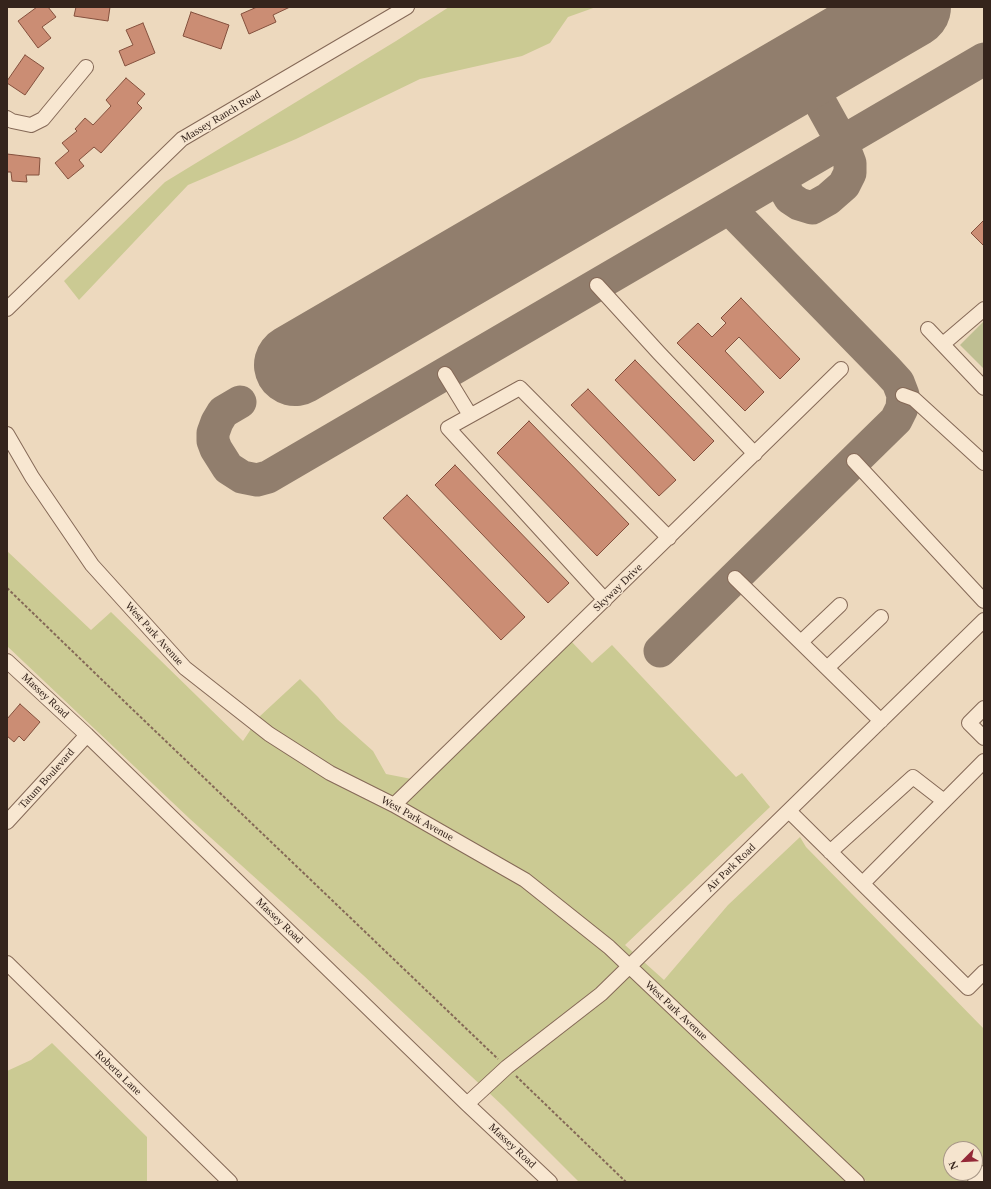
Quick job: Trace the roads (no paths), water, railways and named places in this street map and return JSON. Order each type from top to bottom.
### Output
[{"type":"street","name":"Massey Ranch Road","points":[[7,309],[182,138],[407,7]]},
{"type":"street","points":[[7,118],[12,121],[31,125],[43,119],[86,67]]},
{"type":"street","points":[[597,285],[755,454]]},
{"type":"street","points":[[943,344],[984,309]]},
{"type":"street","points":[[928,329],[984,388]]},
{"type":"street","name":"Skyway Drive","points":[[394,805],[606,600],[841,369]]},
{"type":"street","points":[[445,374],[470,415]]},
{"type":"street","points":[[606,600],[448,428],[520,388],[669,538]]},
{"type":"street","points":[[903,394],[914,399],[984,463]]},
{"type":"street","name":"West Park Avenue","points":[[7,434],[32,476],[92,565],[185,668],[268,734],[330,773],[394,805],[525,880],[609,947],[857,1182]]},
{"type":"street","points":[[854,461],[984,601]]},
{"type":"street","points":[[735,578],[881,721]]},
{"type":"street","points":[[801,642],[840,605]]},
{"type":"street","points":[[827,668],[881,617]]},
{"type":"street","name":"Air Park Road","points":[[467,1104],[507,1067],[601,994],[630,967],[984,620]]},
{"type":"street","name":"Massey Road","points":[[7,661],[87,735],[467,1104],[550,1182]]},
{"type":"street","points":[[984,708],[969,723],[984,738]]},
{"type":"street","name":"Tatum Boulevard","points":[[7,822],[87,735]]},
{"type":"street","points":[[863,883],[984,761]]},
{"type":"street","points":[[830,852],[914,777],[944,801]]},
{"type":"street","points":[[789,811],[968,988],[984,972]]},
{"type":"street","name":"Roberta Lane","points":[[7,964],[230,1182]]},
{"type":"street","points":[[975,1182],[984,1173]]}]
